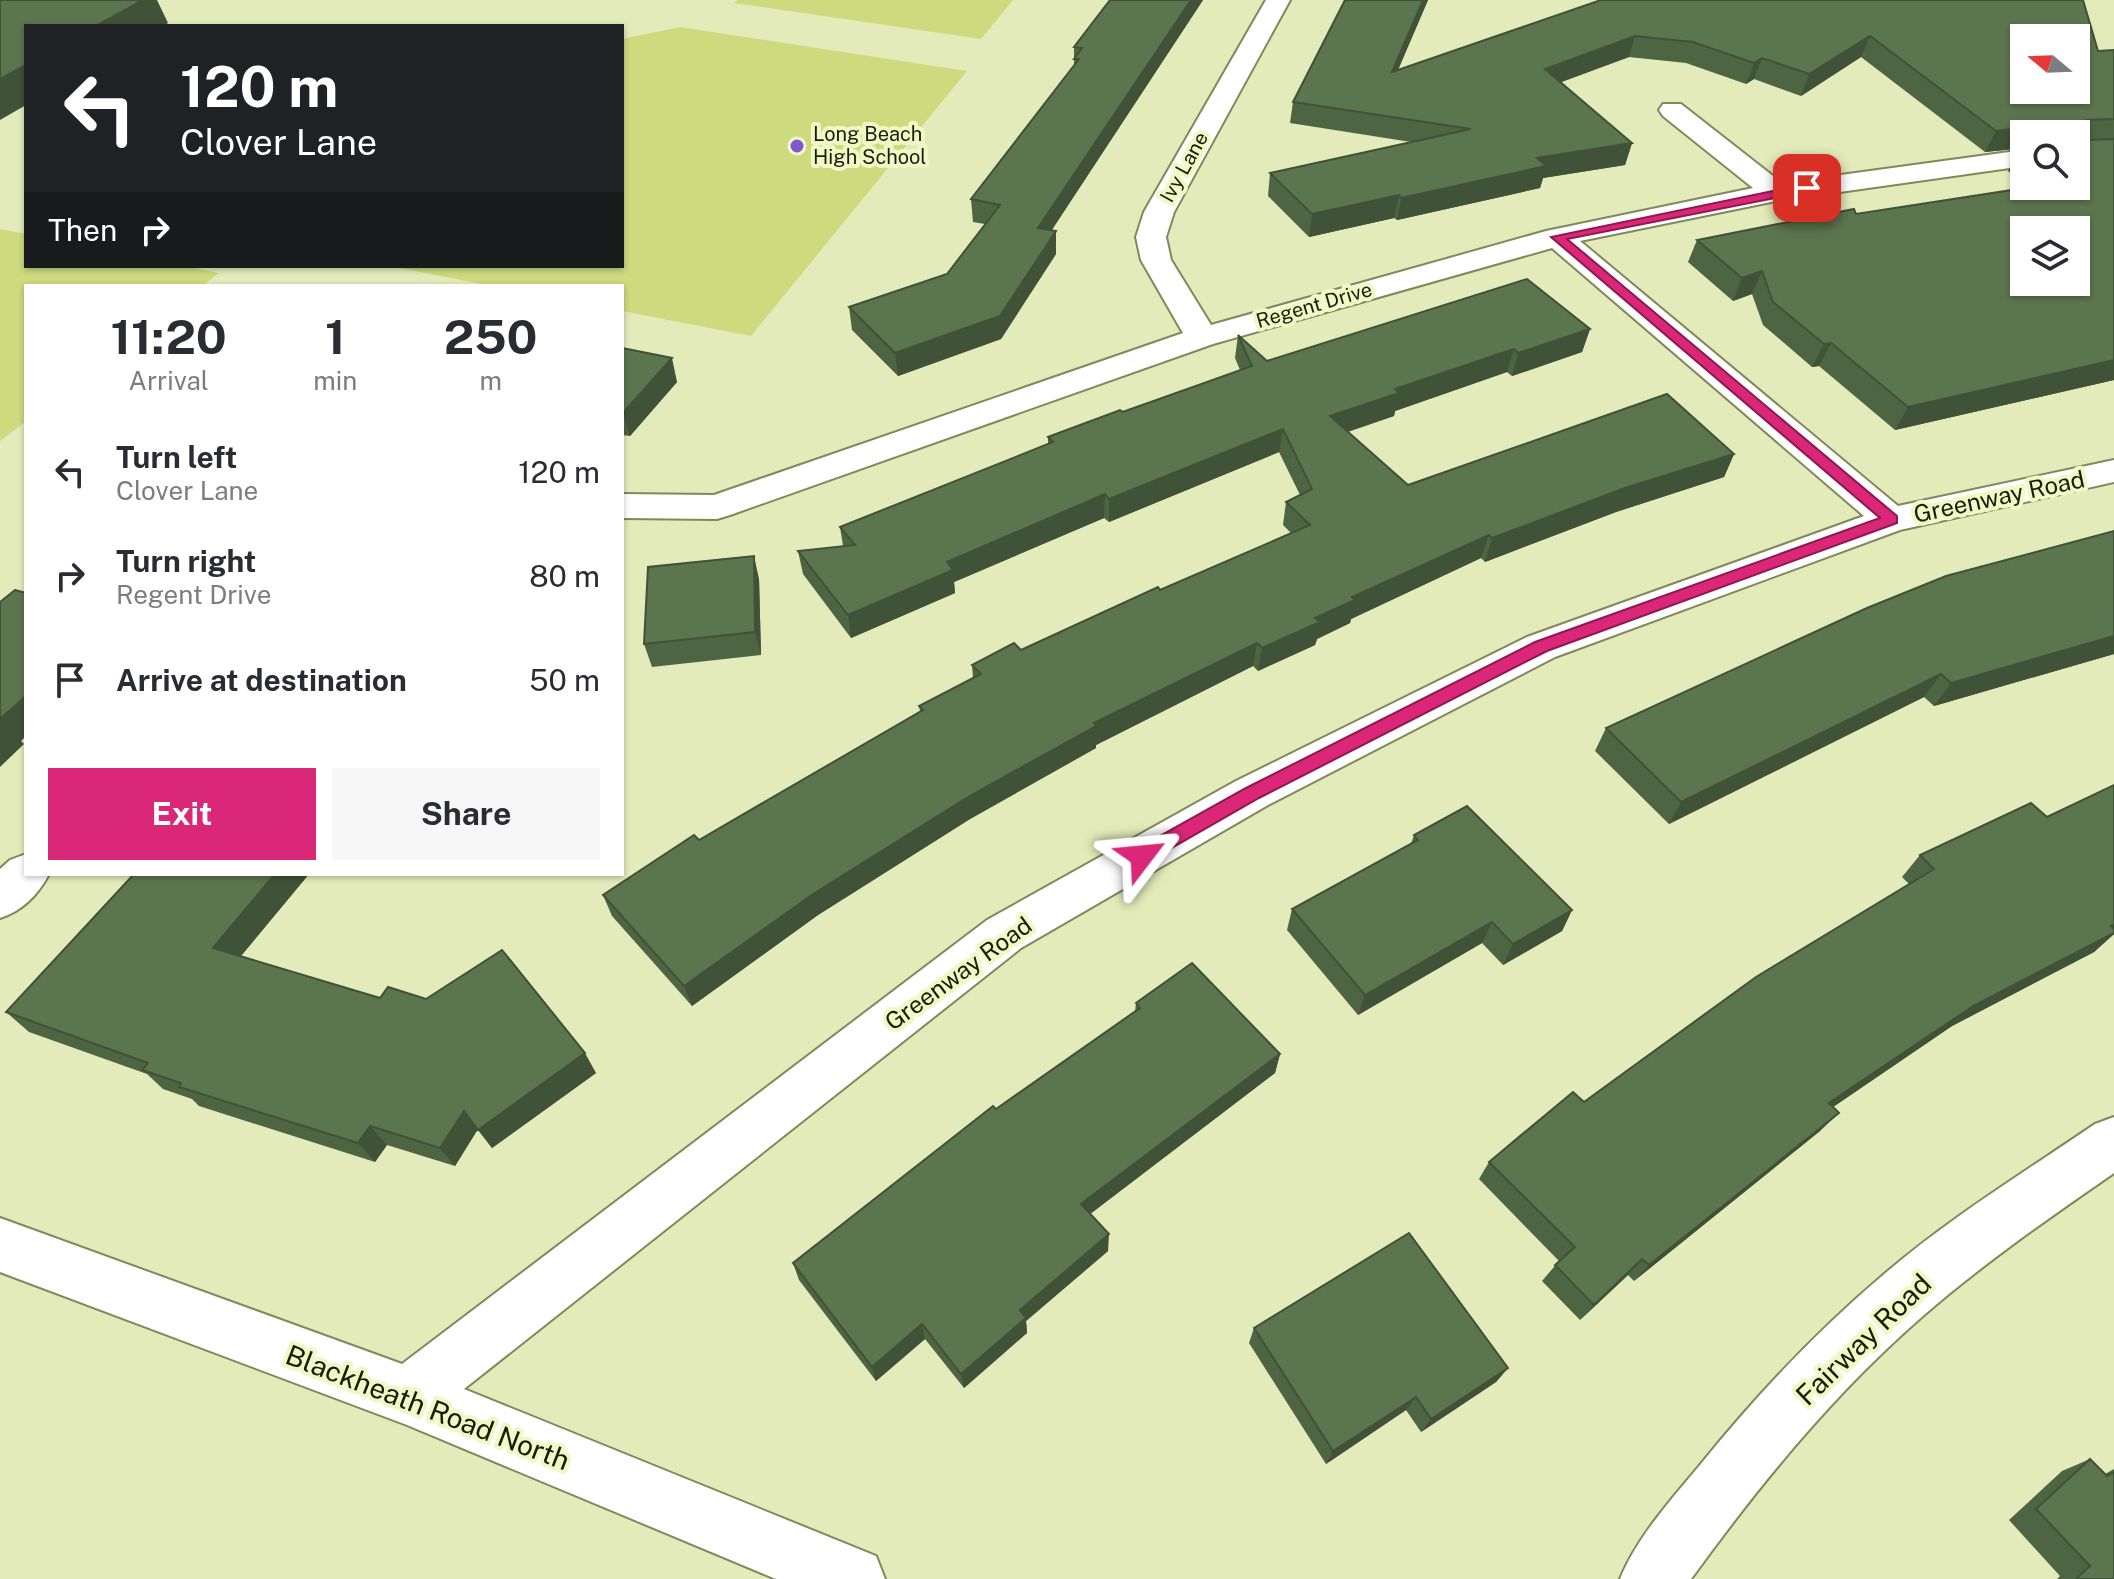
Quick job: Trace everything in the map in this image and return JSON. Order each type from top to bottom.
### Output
[{"type":"street","name":"Ivy Lane","points":[[1202,337],[1156,260],[1151,237],[1159,212],[1278,0]]},
{"type":"street","points":[[1672,110],[1776,192]]},
{"type":"street","name":"Regent Drive","points":[[624,506],[717,507],[1202,337],[1557,237],[1776,192],[2010,160]]},
{"type":"street","points":[[1557,237],[1891,520]]},
{"type":"street","name":"Greenway Road","points":[[408,1396],[1004,934],[1252,793],[1541,647],[1891,520],[2114,471]]},
{"type":"street","points":[[0,899],[24,875]]},
{"type":"street","name":"Fairway Road","points":[[1652,1579],[1700,1513],[1770,1430],[1900,1298],[1978,1235],[2114,1142]]},
{"type":"street","name":"Blackheath Road North","points":[[0,1245],[408,1396],[853,1579]]},
{"type":"green space","points":[[738,0],[1013,0],[981,39],[734,3]]},
{"type":"green space","points":[[680,27],[967,71],[751,336],[624,311],[624,284],[482,284],[399,268],[624,268],[624,39]]},
{"type":"green space","points":[[0,229],[24,234],[24,268],[193,268],[219,273],[205,284],[24,284],[24,423],[0,441]]},
{"type":"building","points":[[0,0],[143,0],[100,24],[24,24],[24,66],[0,79]]},
{"type":"building","points":[[1110,0],[1191,0],[1038,228],[1056,231],[1000,316],[895,353],[849,307],[947,274],[1000,205],[971,199],[1079,59],[1074,59],[1082,48],[1074,47]]},
{"type":"building","points":[[1345,0],[1423,0],[1392,72],[1601,0],[2083,0],[2098,51],[2114,50],[2114,119],[2010,120],[2010,129],[1996,131],[1870,36],[1809,74],[1762,58],[1754,63],[1693,42],[1635,36],[1545,69],[1632,143],[1537,158],[1546,166],[1312,214],[1270,173],[1471,129],[1293,102]]},
{"type":"building","points":[[2114,139],[2114,360],[1908,407],[1831,343],[1824,344],[1773,302],[1762,271],[1742,278],[1697,240],[1854,209],[1856,214],[2010,190],[2010,200],[2090,200],[2090,140]]},
{"type":"building","points":[[1527,279],[1590,329],[1518,353],[1514,349],[1395,389],[1399,393],[1330,416],[1408,485],[1667,394],[1734,454],[1625,488],[1492,538],[1489,535],[1352,597],[1355,600],[1315,618],[1320,622],[1262,648],[1257,643],[1094,723],[1096,726],[968,797],[813,894],[684,986],[603,895],[694,835],[699,840],[923,710],[919,706],[981,674],[972,665],[1014,643],[1021,650],[1158,587],[1160,590],[1310,525],[1286,502],[1312,489],[1283,429],[1109,499],[1105,494],[947,562],[953,570],[848,615],[798,551],[855,545],[840,527],[1053,442],[1048,437],[1252,366],[1238,335],[1267,361]]},
{"type":"building","points":[[624,348],[672,358],[624,412]]},
{"type":"building","points":[[2114,531],[2114,636],[1951,683],[1941,674],[1681,802],[1606,728],[1867,608],[1946,576]]},
{"type":"building","points":[[754,556],[755,632],[644,644],[648,567]]},
{"type":"building","points":[[15,590],[24,592],[24,698],[0,719],[0,602]]},
{"type":"building","points":[[2114,785],[2114,925],[2111,926],[2114,933],[1973,1006],[1829,1103],[1839,1113],[1649,1265],[1642,1259],[1594,1305],[1555,1265],[1575,1247],[1489,1162],[1573,1092],[1584,1102],[1756,977],[1934,869],[1920,855],[2031,803],[2047,817]]},
{"type":"building","points":[[1467,806],[1572,910],[1513,944],[1492,922],[1365,995],[1292,909],[1418,840],[1414,835]]},
{"type":"building","points":[[132,876],[273,876],[213,948],[380,998],[388,987],[426,999],[502,950],[585,1053],[478,1130],[464,1111],[440,1148],[370,1126],[358,1143],[179,1087],[181,1083],[142,1070],[148,1063],[6,1012]]},
{"type":"building","points":[[1192,963],[1280,1054],[1081,1204],[1109,1234],[1020,1310],[1026,1318],[961,1374],[922,1324],[872,1367],[793,1263],[993,1106],[996,1109],[1140,1008],[1136,1003]]},
{"type":"building","points":[[1409,1233],[1508,1368],[1431,1419],[1416,1397],[1333,1451],[1254,1328]]},
{"type":"building","points":[[2090,1459],[2107,1476],[2114,1472],[2114,1579],[2076,1579],[2090,1566],[2036,1509]]},
{"type":"place","name":"Long Beach High School","points":[[797,146]]},
{"type":"route","points":[[1142,856],[1252,793],[1541,647],[1891,520],[1557,237],[1807,188]]}]
